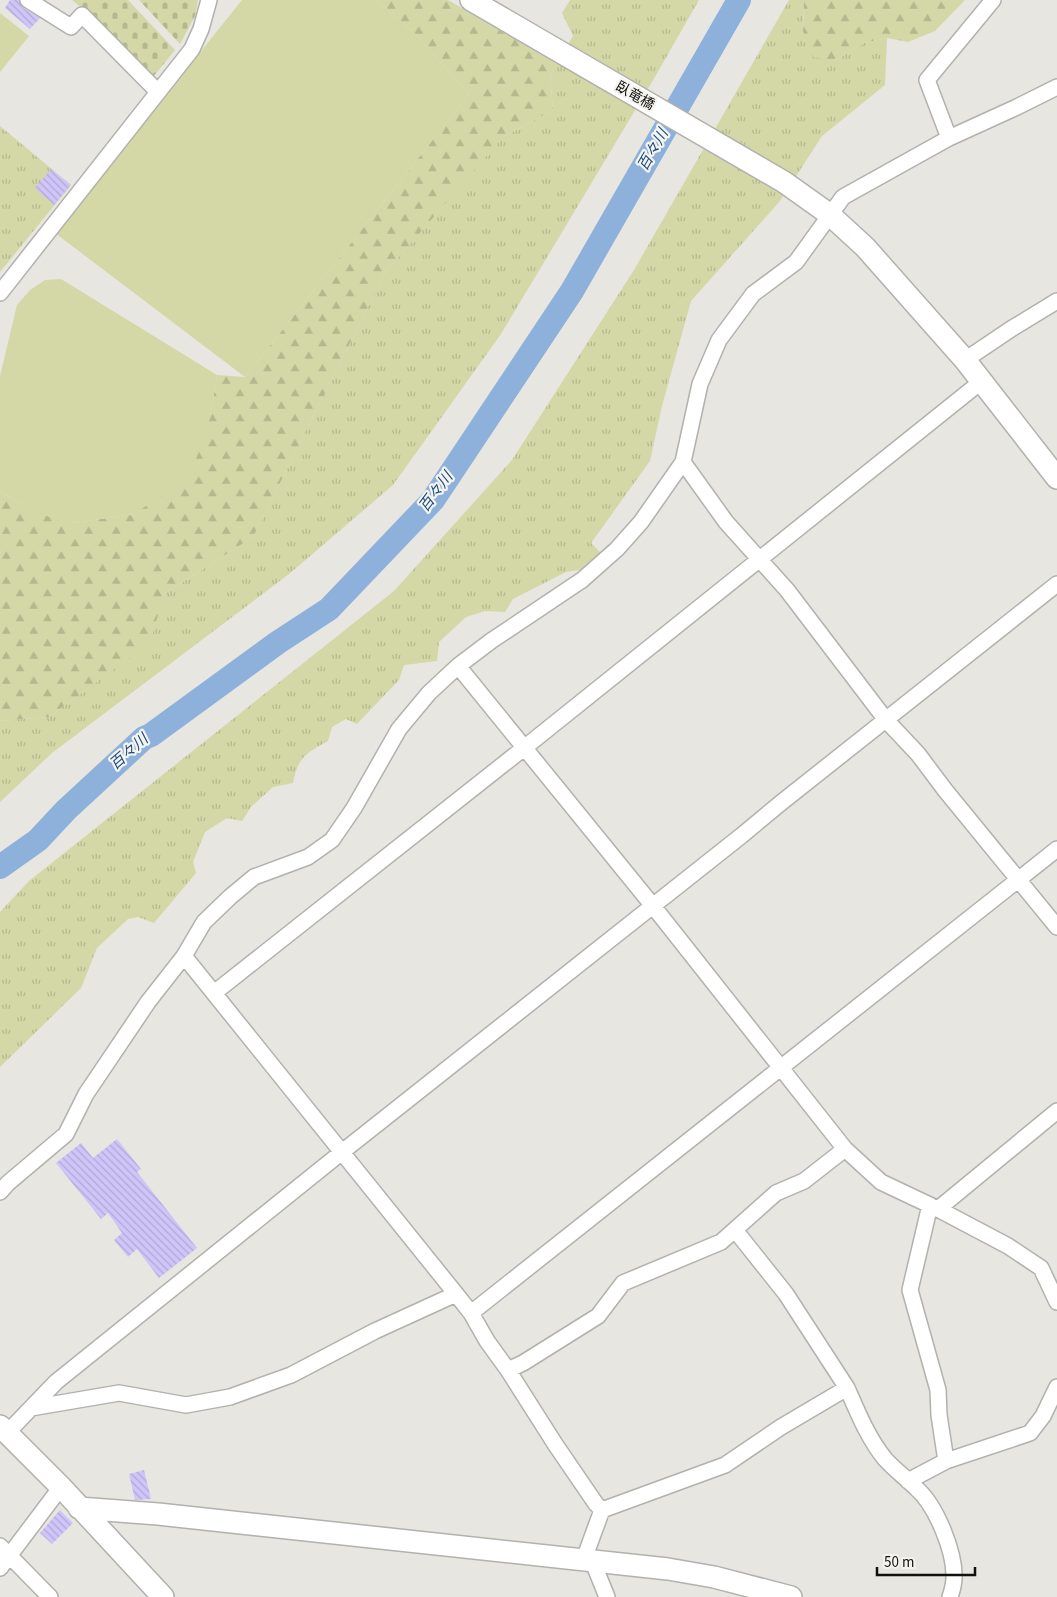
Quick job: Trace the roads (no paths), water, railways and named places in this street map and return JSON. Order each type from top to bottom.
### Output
[{"type":"street","points":[[28,0],[71,27],[82,15],[158,92]]},
{"type":"street","points":[[0,293],[192,49],[201,29],[209,0]]},
{"type":"street","name":"臥竜橋","points":[[471,0],[784,182],[829,214],[865,247],[965,360],[1057,478]]},
{"type":"street","points":[[949,138],[927,80],[993,0]]},
{"type":"street","points":[[0,1192],[66,1134],[86,1094],[148,1002],[184,956],[204,922],[254,877],[308,856],[332,840],[354,808],[399,729],[429,693],[458,666],[491,641],[582,580],[617,548],[641,522],[683,462],[700,384],[720,340],[753,294],[796,262],[843,197],[949,138],[1057,87]]},
{"type":"street","points":[[965,360],[1057,301]]},
{"type":"street","points":[[214,993],[524,748],[982,381]]},
{"type":"street","points":[[683,462],[726,522],[788,590],[886,720],[918,754],[1057,928]]},
{"type":"street","points":[[163,1597],[4,1430],[31,1408],[56,1382],[342,1152],[1057,584]]},
{"type":"street","points":[[458,666],[653,906],[845,1149],[881,1182],[934,1207],[1008,1246],[1041,1268],[1057,1302]]},
{"type":"street","points":[[471,1313],[1057,849]]},
{"type":"street","points":[[184,956],[471,1313],[487,1341],[508,1370],[555,1444],[602,1510]]},
{"type":"street","points":[[946,1461],[939,1415],[938,1390],[910,1290],[934,1207],[1057,1111]]},
{"type":"street","points":[[508,1370],[523,1363],[598,1316],[623,1284],[721,1242],[776,1193],[804,1180],[845,1149]]},
{"type":"street","points":[[735,1230],[786,1294],[847,1388],[870,1439],[885,1459],[918,1488],[932,1508],[945,1535],[953,1568],[954,1580],[950,1597]]},
{"type":"street","points":[[31,1408],[119,1393],[186,1405],[230,1396],[292,1375],[375,1331],[456,1294]]},
{"type":"street","points":[[908,1481],[946,1461],[1030,1433],[1043,1416],[1057,1387]]},
{"type":"street","points":[[602,1510],[725,1465],[781,1427],[847,1388]]},
{"type":"street","points":[[0,1568],[5,1550],[61,1488]]},
{"type":"street","points":[[79,1508],[158,1514],[668,1569],[714,1577],[791,1597]]},
{"type":"street","points":[[602,1510],[588,1560],[602,1595]]},
{"type":"street","points":[[5,1550],[50,1597]]},
{"type":"waterway","name":"百々川","points":[[0,867],[38,840],[66,810],[144,738],[151,735],[277,643],[329,609],[433,500],[572,291],[739,0]]}]
